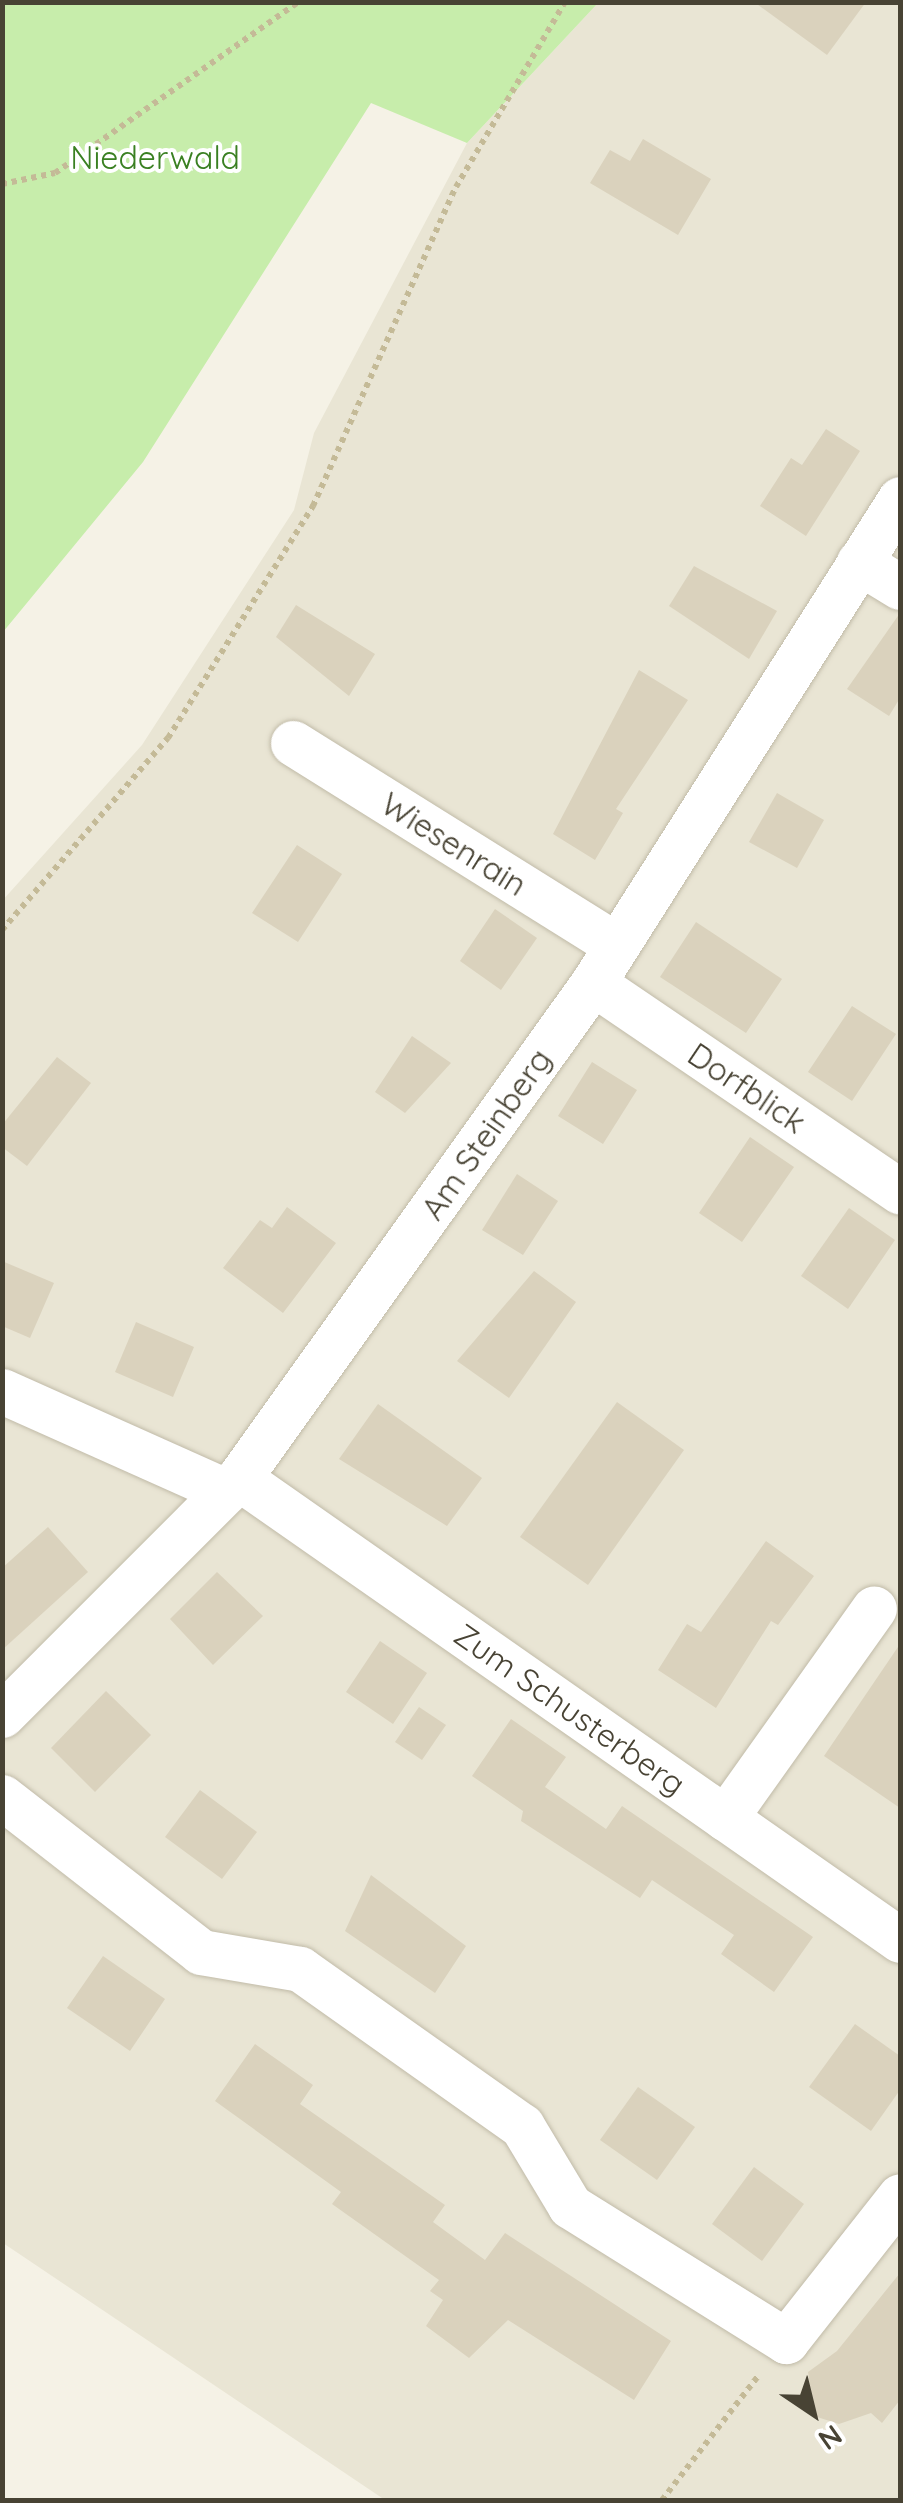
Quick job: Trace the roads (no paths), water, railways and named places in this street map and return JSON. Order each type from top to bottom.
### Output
[{"type":"street","name":"Am Steinberg","points":[[2,1714],[232,1484],[592,984],[900,499]]},
{"type":"street","points":[[859,562],[900,587]]},
{"type":"street","name":"Wiesenrain","points":[[293,743],[616,945]]},
{"type":"street","name":"Dorfblick","points":[[592,984],[900,1192]]},
{"type":"street","name":"Zum Schusterberg","points":[[2,1391],[232,1484],[900,1940]]},
{"type":"street","points":[[725,1818],[874,1608]]},
{"type":"street","points":[[2,1798],[201,1952],[300,1969],[522,2126],[570,2206],[786,2341],[900,2196]]},
{"type":"park label","name":"Niederwald","points":[[155,157]]}]
